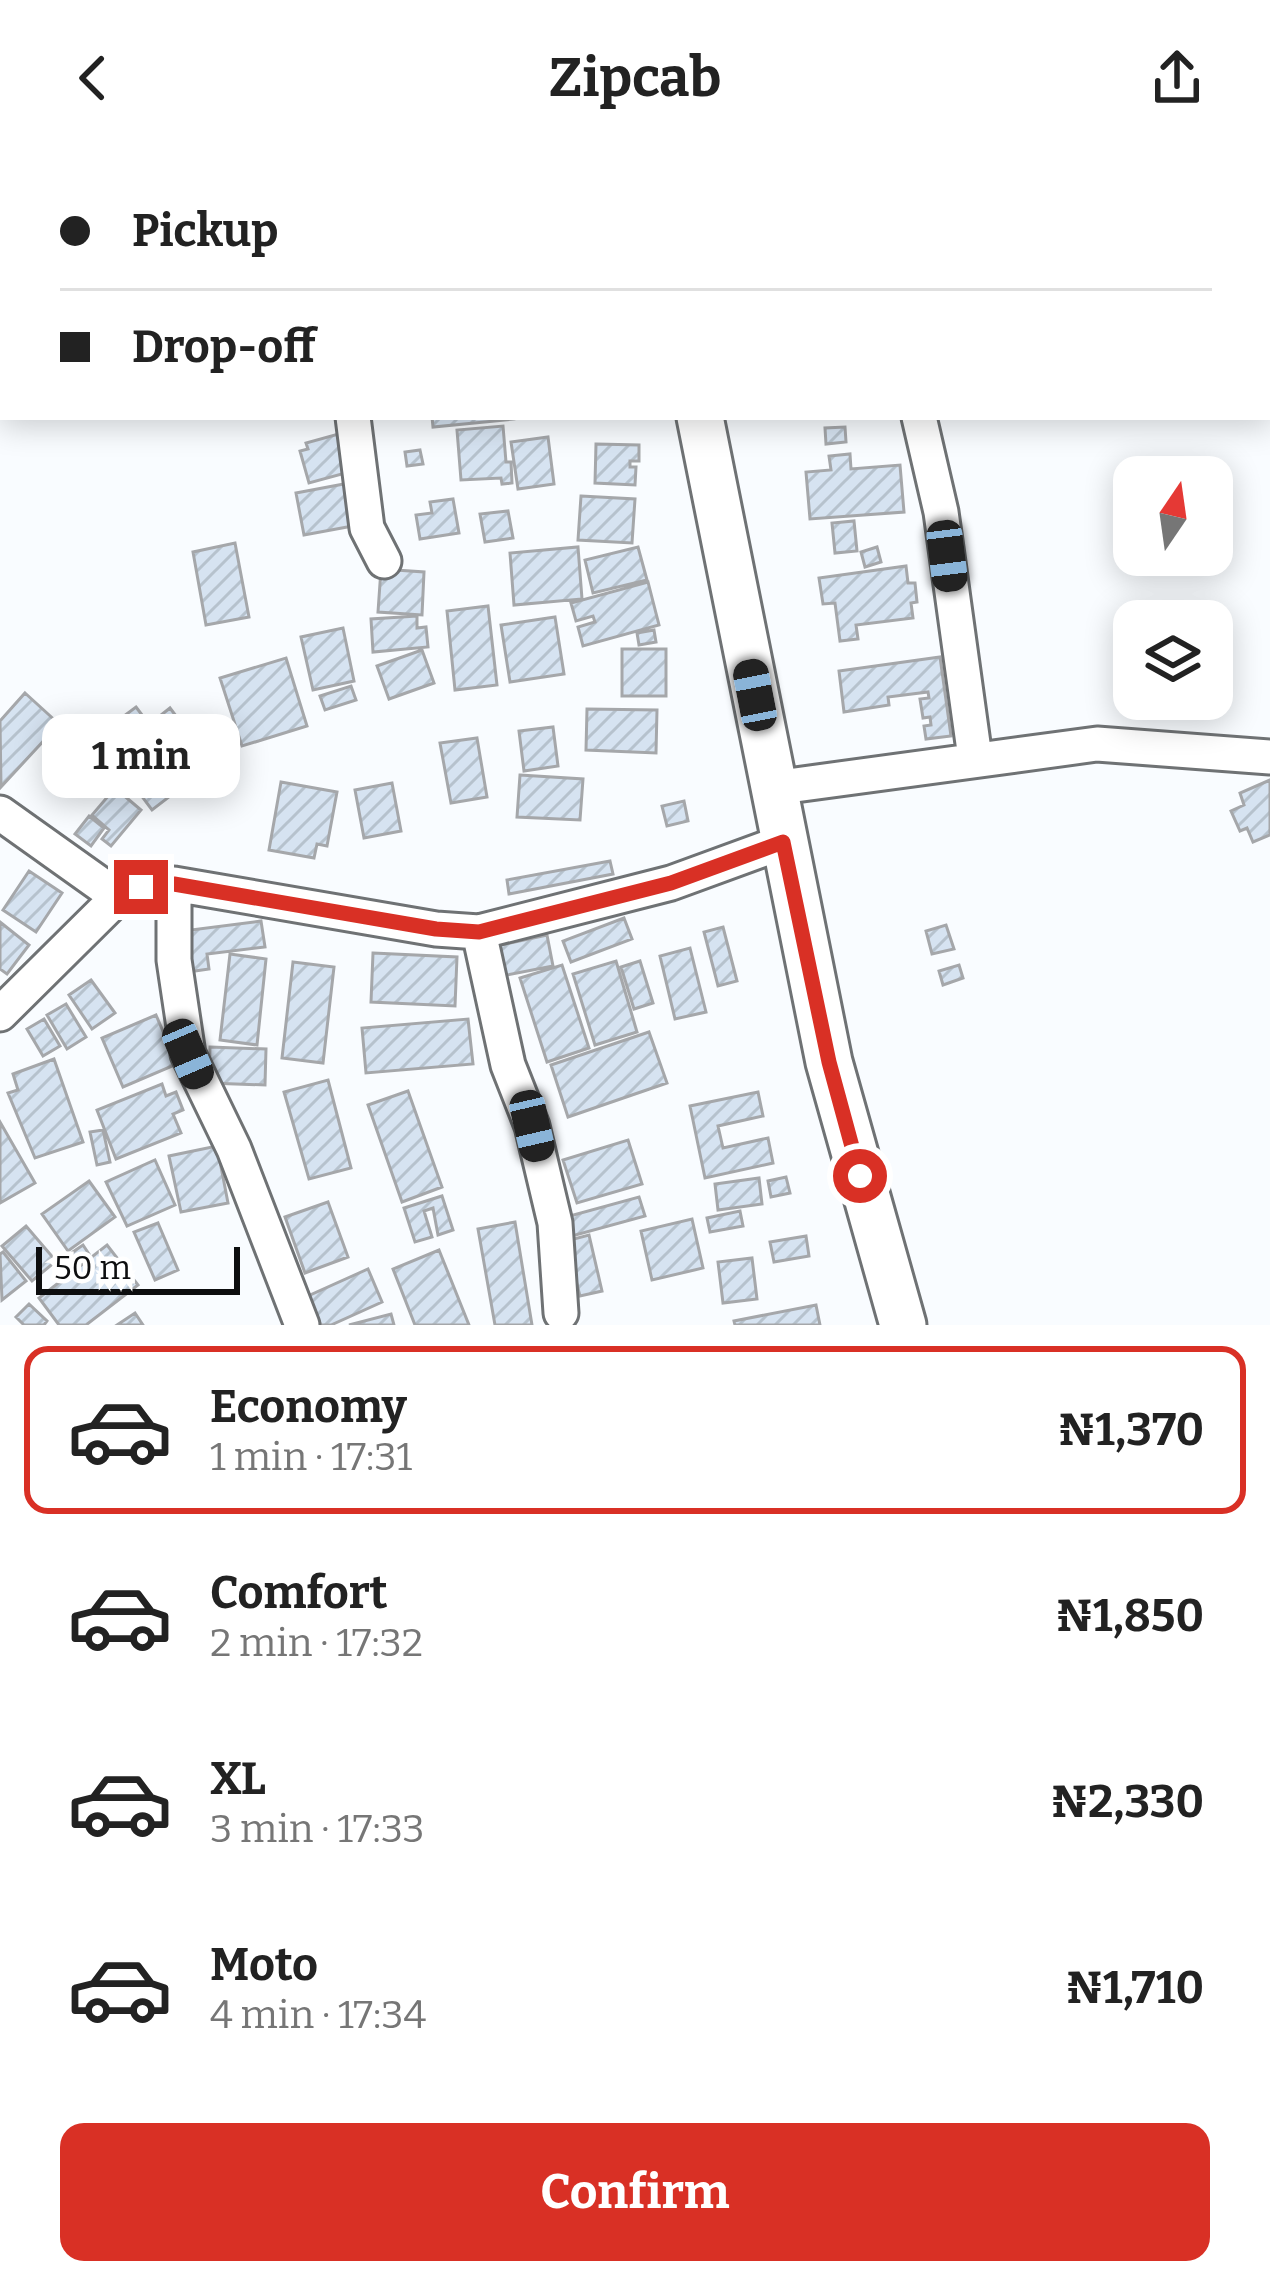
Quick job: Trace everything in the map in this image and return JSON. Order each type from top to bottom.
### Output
[{"type":"main road","points":[[701,420],[829,1062],[903,1325]]},
{"type":"street","points":[[353,420],[367,528],[385,561]]},
{"type":"street","points":[[920,420],[941,512],[975,758]]},
{"type":"street","points":[[773,788],[1097,744],[1270,757]]},
{"type":"street","points":[[0,813],[118,897]]},
{"type":"street","points":[[0,1014],[130,890],[174,884],[436,929],[479,932],[671,883],[783,842]]},
{"type":"street","points":[[174,884],[174,960],[188,1054],[234,1149],[302,1325]]},
{"type":"street","points":[[479,932],[508,1065],[532,1126],[555,1223],[561,1313]]},
{"type":"building","points":[[432,420],[504,420],[433,427]]},
{"type":"building","points":[[503,426],[512,483],[502,484],[501,478],[461,480],[457,430]]},
{"type":"building","points":[[845,427],[846,442],[826,444],[825,428]]},
{"type":"building","points":[[342,433],[353,471],[309,483],[300,451],[308,449],[306,443]]},
{"type":"building","points":[[548,437],[554,484],[518,489],[511,442]]},
{"type":"building","points":[[596,444],[639,445],[639,461],[630,461],[630,467],[636,467],[635,485],[595,483]]},
{"type":"building","points":[[420,450],[423,464],[407,466],[405,452]]},
{"type":"building","points":[[850,454],[851,469],[900,465],[904,512],[810,519],[806,472],[831,470],[829,456]]},
{"type":"building","points":[[349,483],[358,525],[304,535],[296,493]]},
{"type":"building","points":[[581,496],[635,499],[632,543],[578,540]]},
{"type":"building","points":[[453,499],[459,533],[420,539],[416,515],[432,513],[430,502]]},
{"type":"building","points":[[508,511],[513,538],[485,542],[480,514]]},
{"type":"building","points":[[854,521],[857,551],[835,553],[832,523]]},
{"type":"building","points":[[235,543],[249,617],[206,625],[193,552]]},
{"type":"building","points":[[578,547],[582,599],[514,605],[510,553]]},
{"type":"building","points":[[638,547],[647,580],[593,593],[585,560]]},
{"type":"building","points":[[877,547],[881,562],[865,567],[861,552]]},
{"type":"building","points":[[906,566],[908,583],[915,583],[913,618],[856,625],[858,639],[840,641],[835,603],[823,604],[819,578]]},
{"type":"building","points":[[381,569],[424,572],[422,615],[378,612]]},
{"type":"building","points":[[648,582],[659,625],[583,646],[578,627],[595,622],[593,616],[576,621],[571,603]]},
{"type":"building","points":[[488,606],[497,685],[455,690],[447,611]]},
{"type":"building","points":[[417,616],[417,628],[426,627],[428,647],[373,652],[371,619]]},
{"type":"building","points":[[555,617],[564,674],[510,682],[501,625]]},
{"type":"building","points":[[343,628],[354,681],[313,690],[301,637]]},
{"type":"building","points":[[654,630],[656,642],[639,645],[637,633]]},
{"type":"building","points":[[622,649],[666,649],[666,696],[622,696]]},
{"type":"building","points":[[422,650],[434,683],[389,699],[377,666]]},
{"type":"building","points":[[940,657],[951,736],[926,739],[924,726],[931,725],[930,717],[923,718],[920,699],[929,698],[928,692],[888,697],[889,705],[844,712],[839,671]]},
{"type":"building","points":[[286,658],[307,726],[242,746],[220,678]]},
{"type":"building","points":[[351,686],[356,700],[325,710],[320,696]]},
{"type":"building","points":[[25,693],[59,724],[1,787],[0,721]]},
{"type":"building","points":[[136,707],[191,780],[152,810],[97,736]]},
{"type":"building","points":[[170,708],[218,772],[204,782],[156,719]]},
{"type":"building","points":[[587,709],[657,710],[656,753],[586,750]]},
{"type":"building","points":[[553,727],[558,766],[524,771],[519,731]]},
{"type":"building","points":[[477,738],[487,797],[451,803],[440,743]]},
{"type":"building","points":[[520,775],[583,779],[580,820],[517,817]]},
{"type":"building","points":[[1270,780],[1270,835],[1253,842],[1247,828],[1240,831],[1231,811],[1244,805],[1240,793]]},
{"type":"building","points":[[281,782],[337,792],[327,846],[317,844],[314,858],[269,850]]},
{"type":"building","points":[[392,783],[401,831],[364,838],[355,790]]},
{"type":"building","points":[[115,788],[141,810],[111,846],[102,839],[109,830],[92,815]]},
{"type":"building","points":[[684,801],[688,821],[667,826],[662,806]]},
{"type":"building","points":[[89,816],[104,828],[91,846],[75,834]]},
{"type":"building","points":[[610,861],[613,874],[509,894],[507,880]]},
{"type":"building","points":[[29,871],[62,893],[36,932],[3,910]]},
{"type":"building","points":[[624,918],[632,939],[571,962],[563,941]]},
{"type":"building","points":[[261,921],[265,947],[207,954],[209,969],[188,972],[183,931]]},
{"type":"building","points":[[0,922],[29,945],[7,974],[0,969]]},
{"type":"building","points":[[946,925],[954,949],[932,954],[926,931]]},
{"type":"building","points":[[723,927],[737,981],[718,986],[704,932]]},
{"type":"building","points":[[547,935],[553,966],[497,977],[491,947]]},
{"type":"building","points":[[690,948],[706,1012],[675,1019],[660,956]]},
{"type":"building","points":[[373,953],[457,957],[455,1006],[371,1002]]},
{"type":"building","points":[[230,954],[266,959],[257,1045],[220,1040]]},
{"type":"building","points":[[616,961],[637,1032],[595,1045],[573,974]]},
{"type":"building","points":[[640,961],[653,1003],[634,1009],[621,967]]},
{"type":"building","points":[[293,962],[334,967],[323,1063],[282,1058]]},
{"type":"building","points":[[562,965],[589,1048],[547,1062],[520,978]]},
{"type":"building","points":[[959,965],[963,978],[943,985],[939,971]]},
{"type":"building","points":[[91,980],[115,1013],[92,1029],[69,995]]},
{"type":"building","points":[[66,1004],[86,1037],[67,1049],[47,1015]]},
{"type":"building","points":[[156,1015],[177,1064],[123,1087],[102,1038]]},
{"type":"building","points":[[44,1019],[60,1046],[43,1056],[27,1029]]},
{"type":"building","points":[[468,1019],[473,1064],[366,1073],[362,1028]]},
{"type":"building","points":[[649,1032],[667,1083],[568,1117],[551,1065]]},
{"type":"building","points":[[210,1047],[266,1049],[265,1085],[209,1083]]},
{"type":"building","points":[[54,1059],[83,1142],[35,1158],[8,1093],[18,1090],[13,1074]]},
{"type":"building","points":[[328,1080],[351,1168],[309,1179],[284,1092]]},
{"type":"building","points":[[162,1084],[166,1096],[176,1092],[183,1110],[173,1114],[181,1133],[116,1159],[97,1110]]},
{"type":"building","points":[[408,1091],[442,1187],[402,1202],[368,1105]]},
{"type":"building","points":[[758,1092],[763,1116],[718,1126],[723,1148],[768,1138],[773,1163],[705,1178],[690,1106]]},
{"type":"building","points":[[0,1122],[35,1183],[0,1203]]},
{"type":"building","points":[[103,1130],[110,1162],[97,1165],[90,1132]]},
{"type":"building","points":[[628,1140],[642,1184],[577,1203],[563,1160]]},
{"type":"building","points":[[217,1146],[228,1203],[181,1212],[169,1156]]},
{"type":"building","points":[[155,1160],[175,1205],[127,1226],[106,1182]]},
{"type":"building","points":[[786,1177],[790,1193],[771,1197],[768,1181]]},
{"type":"building","points":[[759,1178],[762,1204],[718,1210],[715,1184]]},
{"type":"building","points":[[89,1181],[115,1217],[68,1251],[42,1214]]},
{"type":"building","points":[[442,1196],[453,1230],[438,1235],[433,1208],[424,1211],[432,1237],[415,1242],[404,1208]]},
{"type":"building","points":[[639,1197],[645,1216],[572,1236],[566,1217]]},
{"type":"building","points":[[328,1202],[348,1257],[305,1273],[285,1217]]},
{"type":"building","points":[[740,1211],[743,1226],[710,1232],[707,1218]]},
{"type":"building","points":[[692,1219],[703,1268],[652,1280],[641,1231]]},
{"type":"building","points":[[515,1222],[532,1325],[495,1325],[478,1229]]},
{"type":"building","points":[[158,1223],[178,1270],[155,1280],[134,1232]]},
{"type":"building","points":[[26,1226],[56,1261],[32,1281],[2,1246]]},
{"type":"building","points":[[589,1235],[602,1291],[580,1296],[566,1241]]},
{"type":"building","points":[[806,1236],[809,1256],[774,1262],[770,1242]]},
{"type":"building","points":[[83,1245],[89,1254],[67,1269],[61,1260]]},
{"type":"building","points":[[107,1245],[138,1285],[86,1325],[59,1325],[39,1298]]},
{"type":"building","points":[[439,1250],[469,1325],[415,1325],[393,1269]]},
{"type":"building","points":[[0,1254],[26,1281],[2,1300]]},
{"type":"building","points":[[752,1258],[757,1299],[723,1303],[718,1262]]},
{"type":"building","points":[[368,1269],[382,1302],[321,1325],[308,1296]]},
{"type":"building","points":[[29,1304],[47,1321],[44,1325],[24,1325],[16,1317]]},
{"type":"building","points":[[816,1305],[820,1325],[735,1325],[734,1321]]},
{"type":"building","points":[[135,1313],[143,1325],[117,1325]]},
{"type":"building","points":[[391,1314],[394,1325],[349,1325]]},
{"type":"route","points":[[141,887],[174,884],[436,929],[479,932],[671,883],[783,842],[829,1062],[860,1176]]}]
